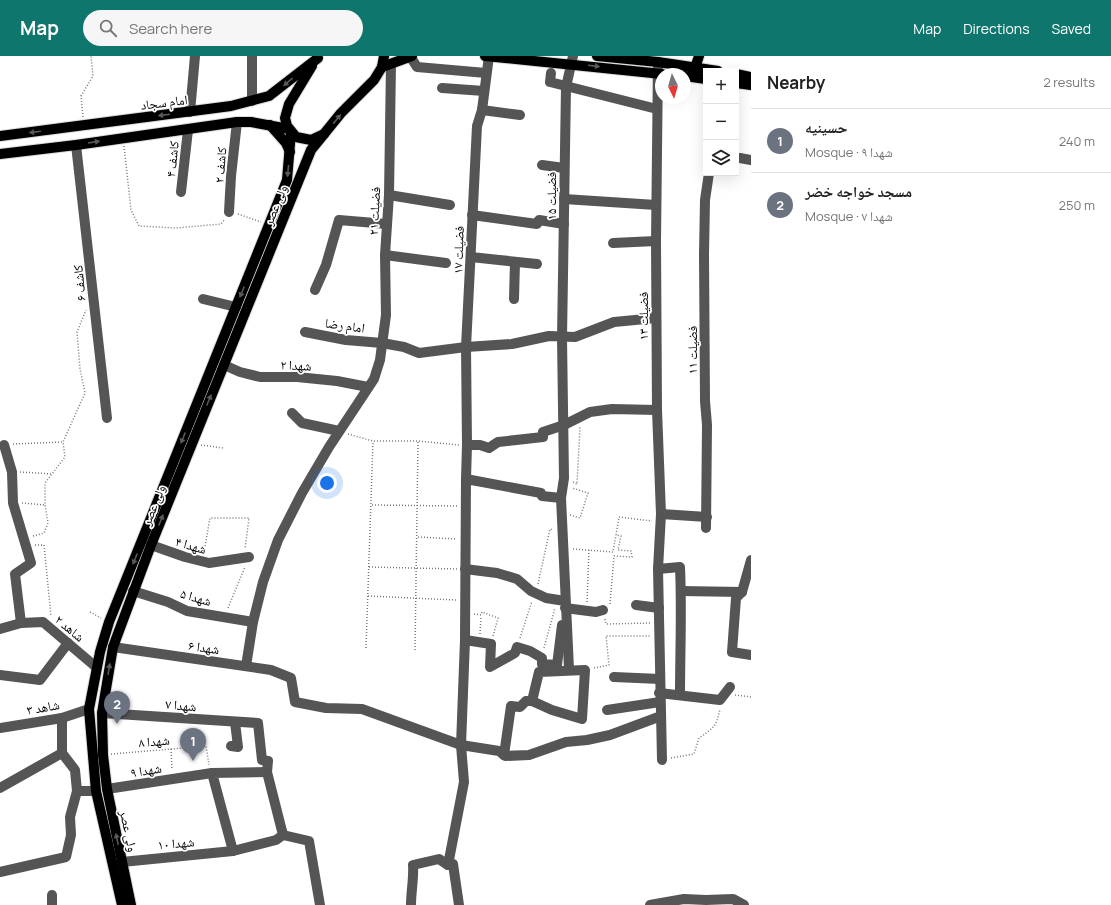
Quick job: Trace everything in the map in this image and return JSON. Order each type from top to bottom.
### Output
[{"type":"main road","points":[[386,62],[411,56]]},
{"type":"main road","points":[[485,56],[572,60],[655,73]]},
{"type":"main road","points":[[597,56],[658,62],[676,68]]},
{"type":"main road","points":[[683,68],[688,56]]},
{"type":"main road","points":[[691,74],[699,56]]},
{"type":"main road","name":"امام سجاد","points":[[0,136],[190,112],[231,106],[252,101],[269,96],[280,89],[319,57]]},
{"type":"main road","name":"ولی عصر","points":[[122,905],[103,754],[102,713],[113,647],[133,591],[191,444],[219,363],[236,307],[271,224],[287,180],[290,154],[290,131],[285,118],[286,111],[319,57]]},
{"type":"main road","name":"ولی عصر","points":[[131,905],[96,791],[89,709],[96,667],[108,624],[311,150],[341,113],[374,80],[386,62]]},
{"type":"main road","points":[[691,68],[703,68]]},
{"type":"main road","points":[[739,75],[751,77]]},
{"type":"main road","points":[[691,77],[703,79]]},
{"type":"main road","points":[[739,83],[751,85]]},
{"type":"main road","points":[[109,122],[111,140]]},
{"type":"main road","points":[[0,154],[188,130],[237,122],[270,125],[290,131],[296,137],[310,140],[324,134]]},
{"type":"main road","points":[[270,125],[286,143],[290,154]]},
{"type":"street","points":[[190,112],[196,56]]},
{"type":"street","points":[[252,56],[252,101]]},
{"type":"street","points":[[411,56],[418,67],[486,73]]},
{"type":"street","name":"فضیلت ۱۷","points":[[448,865],[464,782],[461,745],[465,640],[464,606],[467,445],[466,347],[477,126],[482,110],[489,56]]},
{"type":"street","name":"فضیلت ۱۵","points":[[563,602],[561,498],[564,481],[562,338],[564,168],[566,87],[572,60]]},
{"type":"street","name":"فضیلت ۲۱","points":[[246,666],[253,622],[263,582],[278,540],[302,493],[338,431],[374,379],[380,360],[386,315],[385,255],[389,195],[386,62]]},
{"type":"street","name":"فضیلت ۱۳","points":[[658,62],[659,68]]},
{"type":"street","points":[[551,73],[550,82],[657,109]]},
{"type":"street","points":[[442,88],[484,90]]},
{"type":"street","name":"فضیلت ۱۳","points":[[657,104],[656,318],[660,518],[658,569],[662,760]]},
{"type":"street","points":[[482,110],[520,115]]},
{"type":"street","name":"کاشف ۲","points":[[229,212],[237,122]]},
{"type":"street","name":"کاشف ۴","points":[[182,192],[188,130]]},
{"type":"street","name":"کاشف ۶","points":[[76,145],[107,418]]},
{"type":"street","points":[[740,158],[751,160]]},
{"type":"street","points":[[542,166],[564,168]]},
{"type":"street","name":"فضیلت ۱۱","points":[[706,528],[704,254],[705,200],[709,176]]},
{"type":"street","points":[[389,195],[450,205]]},
{"type":"street","points":[[564,199],[656,205]]},
{"type":"street","points":[[472,215],[537,224],[540,220],[564,224]]},
{"type":"street","points":[[315,290],[326,265],[338,220],[387,224]]},
{"type":"street","points":[[613,242],[656,241]]},
{"type":"street","points":[[385,255],[446,263]]},
{"type":"street","points":[[471,257],[537,264]]},
{"type":"street","points":[[514,299],[515,262]]},
{"type":"street","points":[[203,299],[236,307]]},
{"type":"street","name":"امام رضا","points":[[305,332],[346,340],[382,343],[404,347],[419,353],[466,347],[512,344],[549,336],[562,338],[575,336],[614,322],[656,318]]},
{"type":"street","name":"شهدا ۲","points":[[219,363],[240,372],[260,377],[297,377],[337,381],[368,387]]},
{"type":"street","points":[[467,445],[480,445],[489,448],[498,442],[543,437],[543,432],[564,425],[590,412],[612,408],[657,410]]},
{"type":"street","points":[[292,413],[302,423],[338,431]]},
{"type":"street","points":[[4,445],[12,472],[13,503],[31,563],[15,574],[21,623]]},
{"type":"street","points":[[466,479],[515,487],[541,493],[542,496],[561,498]]},
{"type":"street","points":[[660,518],[707,517]]},
{"type":"street","name":"شهدا ۴","points":[[151,545],[185,558],[209,563],[247,557]]},
{"type":"street","points":[[751,560],[742,592],[736,598],[732,652],[751,655]]},
{"type":"street","points":[[658,569],[680,567],[680,695]]},
{"type":"street","points":[[465,569],[497,573],[517,579],[535,593],[587,612],[603,610]]},
{"type":"street","points":[[681,590],[742,592]]},
{"type":"street","name":"شهدا ۵","points":[[133,591],[168,602],[188,611],[253,622]]},
{"type":"street","points":[[465,640],[491,644],[490,667],[515,653],[517,647],[530,651],[542,658],[542,664],[557,665],[563,602]]},
{"type":"street","points":[[563,602],[569,669]]},
{"type":"street","points":[[636,606],[659,608]]},
{"type":"street","name":"شاهد ۲","points":[[0,629],[21,623],[43,622],[96,667]]},
{"type":"street","points":[[0,675],[40,680],[68,643]]},
{"type":"street","name":"شهدا ۶","points":[[113,647],[271,670],[291,678],[295,702],[326,708],[362,709],[461,745]]},
{"type":"street","points":[[504,755],[511,706],[520,706],[526,701],[532,701],[552,710],[582,719],[585,670],[569,669],[539,672],[532,701]]},
{"type":"street","points":[[614,677],[660,679]]},
{"type":"street","points":[[607,710],[660,697],[725,694]]},
{"type":"street","name":"شاهد ۳","points":[[0,728],[62,718],[89,709]]},
{"type":"street","name":"شهدا ۷","points":[[102,713],[258,723],[262,760],[268,761],[268,772]]},
{"type":"street","points":[[461,745],[499,752],[504,755],[529,755],[566,742],[587,740],[610,735],[661,716]]},
{"type":"street","points":[[0,872],[66,857],[71,835],[70,817],[76,791],[75,770],[62,753],[62,718]]},
{"type":"street","points":[[231,746],[238,746],[235,722]]},
{"type":"street","points":[[0,788],[62,753]]},
{"type":"street","points":[[211,771],[233,851]]},
{"type":"street","name":"شهدا ۹","points":[[107,789],[211,771],[268,772]]},
{"type":"street","points":[[268,772],[279,838],[308,841],[320,905]]},
{"type":"street","points":[[76,791],[96,791]]},
{"type":"street","name":"شهدا ۱۰","points":[[117,863],[233,851],[279,838]]},
{"type":"street","points":[[411,905],[414,879],[413,864],[423,864],[440,859],[448,865],[453,864],[459,905]]},
{"type":"street","points":[[650,905],[684,898],[706,900],[733,899],[744,905]]},
{"type":"path","points":[[84,126],[81,96],[93,76],[91,56]]},
{"type":"path","points":[[124,138],[131,210],[139,226],[176,228],[221,224],[229,212],[271,224]]},
{"type":"path","points":[[24,542],[44,533],[48,523],[45,505],[45,483],[65,456],[63,442],[85,393],[80,369],[77,332],[93,292]]},
{"type":"path","points":[[564,481],[577,484],[581,422]]},
{"type":"path","points":[[338,431],[373,441],[418,441],[467,445]]},
{"type":"path","points":[[366,648],[373,441]]},
{"type":"path","points":[[415,650],[418,537],[418,441]]},
{"type":"path","points":[[4,445],[63,442]]},
{"type":"path","points":[[191,444],[223,448]]},
{"type":"path","points":[[12,472],[52,474]]},
{"type":"path","points":[[562,512],[580,518],[588,493],[564,481]]},
{"type":"path","points":[[13,503],[45,505]]},
{"type":"path","points":[[371,504],[466,506]]},
{"type":"path","points":[[563,548],[613,552],[619,517],[660,518]]},
{"type":"path","points":[[203,562],[210,518],[249,518],[247,557],[224,617]]},
{"type":"path","points":[[517,647],[535,593],[550,529],[562,532]]},
{"type":"path","points":[[616,535],[621,536],[618,550],[631,551],[632,557],[614,556],[609,607],[603,610],[606,624],[653,623]]},
{"type":"path","points":[[418,537],[465,540]]},
{"type":"path","points":[[24,542],[44,546],[52,630]]},
{"type":"path","points":[[587,612],[589,550]]},
{"type":"path","points":[[369,567],[465,569]]},
{"type":"path","points":[[368,596],[416,599],[464,606],[481,616]]},
{"type":"path","points":[[542,658],[563,602]]},
{"type":"path","points":[[90,612],[108,624]]},
{"type":"path","points":[[480,642],[482,612],[498,618],[491,644]]},
{"type":"path","points":[[585,670],[609,665],[606,636],[653,636],[653,630]]},
{"type":"path","points":[[662,760],[694,754],[699,738],[711,731],[717,720],[725,694],[751,697]]},
{"type":"path","name":"شهدا ۸","points":[[103,754],[206,746],[211,771]]},
{"type":"path","points":[[171,749],[173,773]]},
{"type":"place","name":"مسجد خواجه خضر","points":[[117,724]]},
{"type":"place","name":"حسینیه","points":[[193,761]]}]
